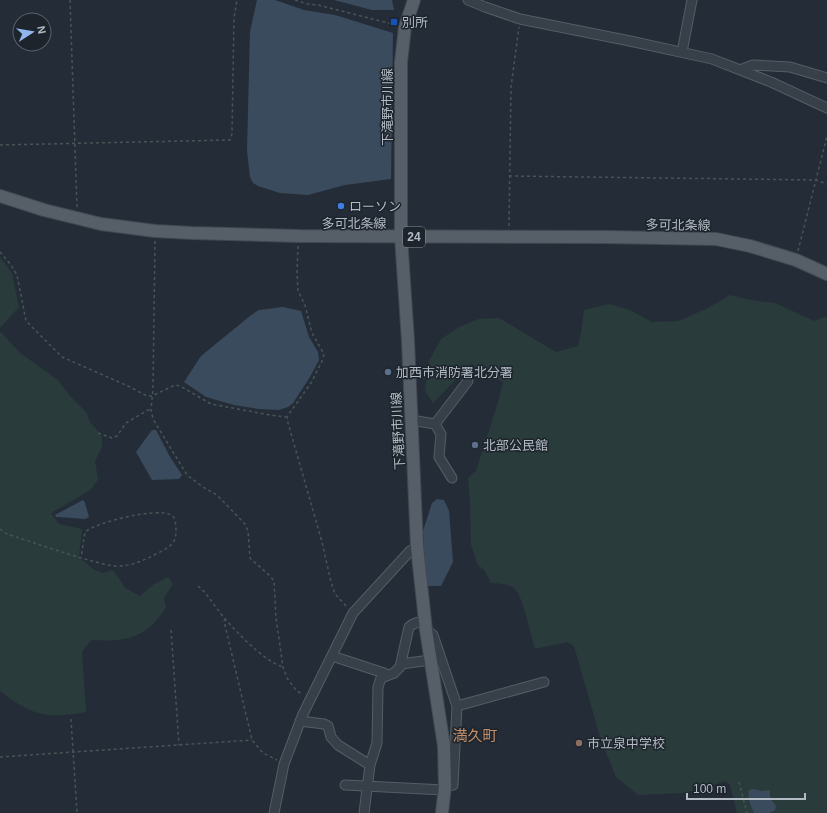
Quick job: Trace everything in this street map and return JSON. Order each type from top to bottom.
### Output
[{"type":"main road","name":"下滝野市川線","points":[[414,0],[405,27],[401,62],[401,237],[417,547],[430,660],[444,746],[444,788],[442,813]]},
{"type":"main road","name":"多可北条線","points":[[0,196],[44,210],[102,224],[192,234],[716,239],[750,246],[796,260],[827,274]]},
{"type":"street","points":[[468,0],[520,19],[712,59],[827,108]]},
{"type":"street","points":[[682,52],[692,0]]},
{"type":"street","points":[[740,70],[752,65],[790,67],[827,78]]},
{"type":"street","points":[[435,424],[468,381]]},
{"type":"street","points":[[411,420],[435,424],[441,434],[438,457],[452,478]]},
{"type":"street","points":[[274,813],[284,764],[300,721],[353,613],[410,550],[417,547]]},
{"type":"street","points":[[345,785],[367,787],[444,788],[453,785],[457,706],[433,635],[426,625],[412,624],[409,627],[400,667],[394,673],[381,678],[378,687],[377,743],[370,765],[367,787],[364,813]]},
{"type":"street","points":[[332,656],[384,673],[385,676]]},
{"type":"street","points":[[401,664],[430,660]]},
{"type":"street","points":[[457,706],[544,682]]},
{"type":"street","points":[[300,721],[328,726],[331,737],[338,744],[370,765]]},
{"type":"path","points":[[70,0],[77,219]]},
{"type":"path","points":[[0,145],[230,140],[232,134],[234,18],[237,0]]},
{"type":"path","points":[[295,0],[405,27]]},
{"type":"path","points":[[508,238],[511,87],[520,19]]},
{"type":"path","points":[[796,260],[827,136]]},
{"type":"path","points":[[510,176],[816,180],[827,184]]},
{"type":"path","points":[[155,231],[151,410],[153,419],[187,476],[217,495],[247,527],[250,558],[274,581],[276,618],[283,667],[287,678],[291,684],[310,699]]},
{"type":"path","points":[[299,236],[297,272],[298,291],[305,305],[312,333],[324,354],[324,359],[311,383],[287,417],[335,594],[353,613]]},
{"type":"path","points":[[0,252],[11,265],[17,276],[26,321],[62,357],[147,396],[152,396],[175,385],[180,386],[211,404],[287,417]]},
{"type":"path","points":[[98,433],[112,438],[117,436],[126,423],[148,410],[151,410]]},
{"type":"path","points":[[0,529],[7,534],[65,554],[81,558],[109,565],[121,566],[147,559],[167,549],[174,543],[177,537],[176,519],[171,515],[161,513],[137,515],[120,518],[89,528],[84,532],[81,558]]},
{"type":"path","points":[[198,586],[203,590],[226,619],[260,653],[283,667]]},
{"type":"path","points":[[226,619],[224,621],[252,740],[263,753],[284,764]]},
{"type":"path","points":[[170,630],[179,745]]},
{"type":"path","points":[[71,719],[77,813]]},
{"type":"path","points":[[0,757],[252,740]]},
{"type":"path","points":[[739,782],[747,813]]},
{"type":"shaded area","points":[[0,257],[12,273],[19,307],[0,328]]},
{"type":"shaded area","points":[[730,295],[751,300],[775,303],[814,321],[827,316],[827,813],[737,813],[730,785],[725,781],[708,787],[682,793],[638,795],[616,777],[601,740],[574,646],[567,642],[535,649],[524,608],[518,593],[513,587],[504,584],[491,583],[485,571],[478,565],[471,545],[468,478],[476,471],[503,382],[471,364],[433,403],[425,391],[429,361],[441,339],[461,326],[479,319],[499,318],[556,352],[578,346],[584,310],[609,304],[630,310],[652,322],[678,321],[706,309]]},
{"type":"shaded area","points":[[0,331],[19,352],[58,380],[69,395],[86,412],[90,422],[102,437],[102,447],[95,461],[98,480],[87,492],[51,513],[59,524],[82,529],[79,557],[93,569],[102,573],[112,570],[125,588],[140,596],[154,584],[168,577],[173,584],[164,598],[166,607],[159,618],[143,632],[125,639],[91,640],[82,652],[86,712],[48,715],[33,711],[23,706],[0,691]]},
{"type":"water","points":[[257,0],[275,0],[304,10],[335,15],[393,33],[391,179],[345,185],[308,195],[280,193],[253,183],[250,177],[247,151],[250,32]]},
{"type":"water","points":[[334,0],[392,0],[394,10],[372,10]]},
{"type":"water","points":[[283,307],[301,311],[309,337],[318,352],[319,360],[293,403],[288,407],[279,410],[259,409],[234,405],[206,397],[184,382],[201,356],[250,316],[259,310]]},
{"type":"water","points":[[152,430],[156,430],[170,457],[182,475],[179,479],[152,480],[136,452]]},
{"type":"water","points":[[437,499],[444,500],[449,511],[453,562],[441,586],[426,586],[423,531],[432,503]]},
{"type":"water","points":[[83,500],[89,517],[85,519],[56,517],[55,515]]},
{"type":"water","points":[[753,789],[762,791],[770,790],[770,798],[776,806],[775,810],[769,813],[754,813],[749,796],[749,790]]},
{"type":"place","name":"別所","points":[[394,22]]},
{"type":"place","name":"ローソン","points":[[341,206]]},
{"type":"place","name":"加西市消防署北分署","points":[[388,372]]},
{"type":"place","name":"北部公民館","points":[[475,445]]},
{"type":"place","name":"市立泉中学校","points":[[579,743]]},
{"type":"district","name":"満久町","points":[[475,735]]}]
